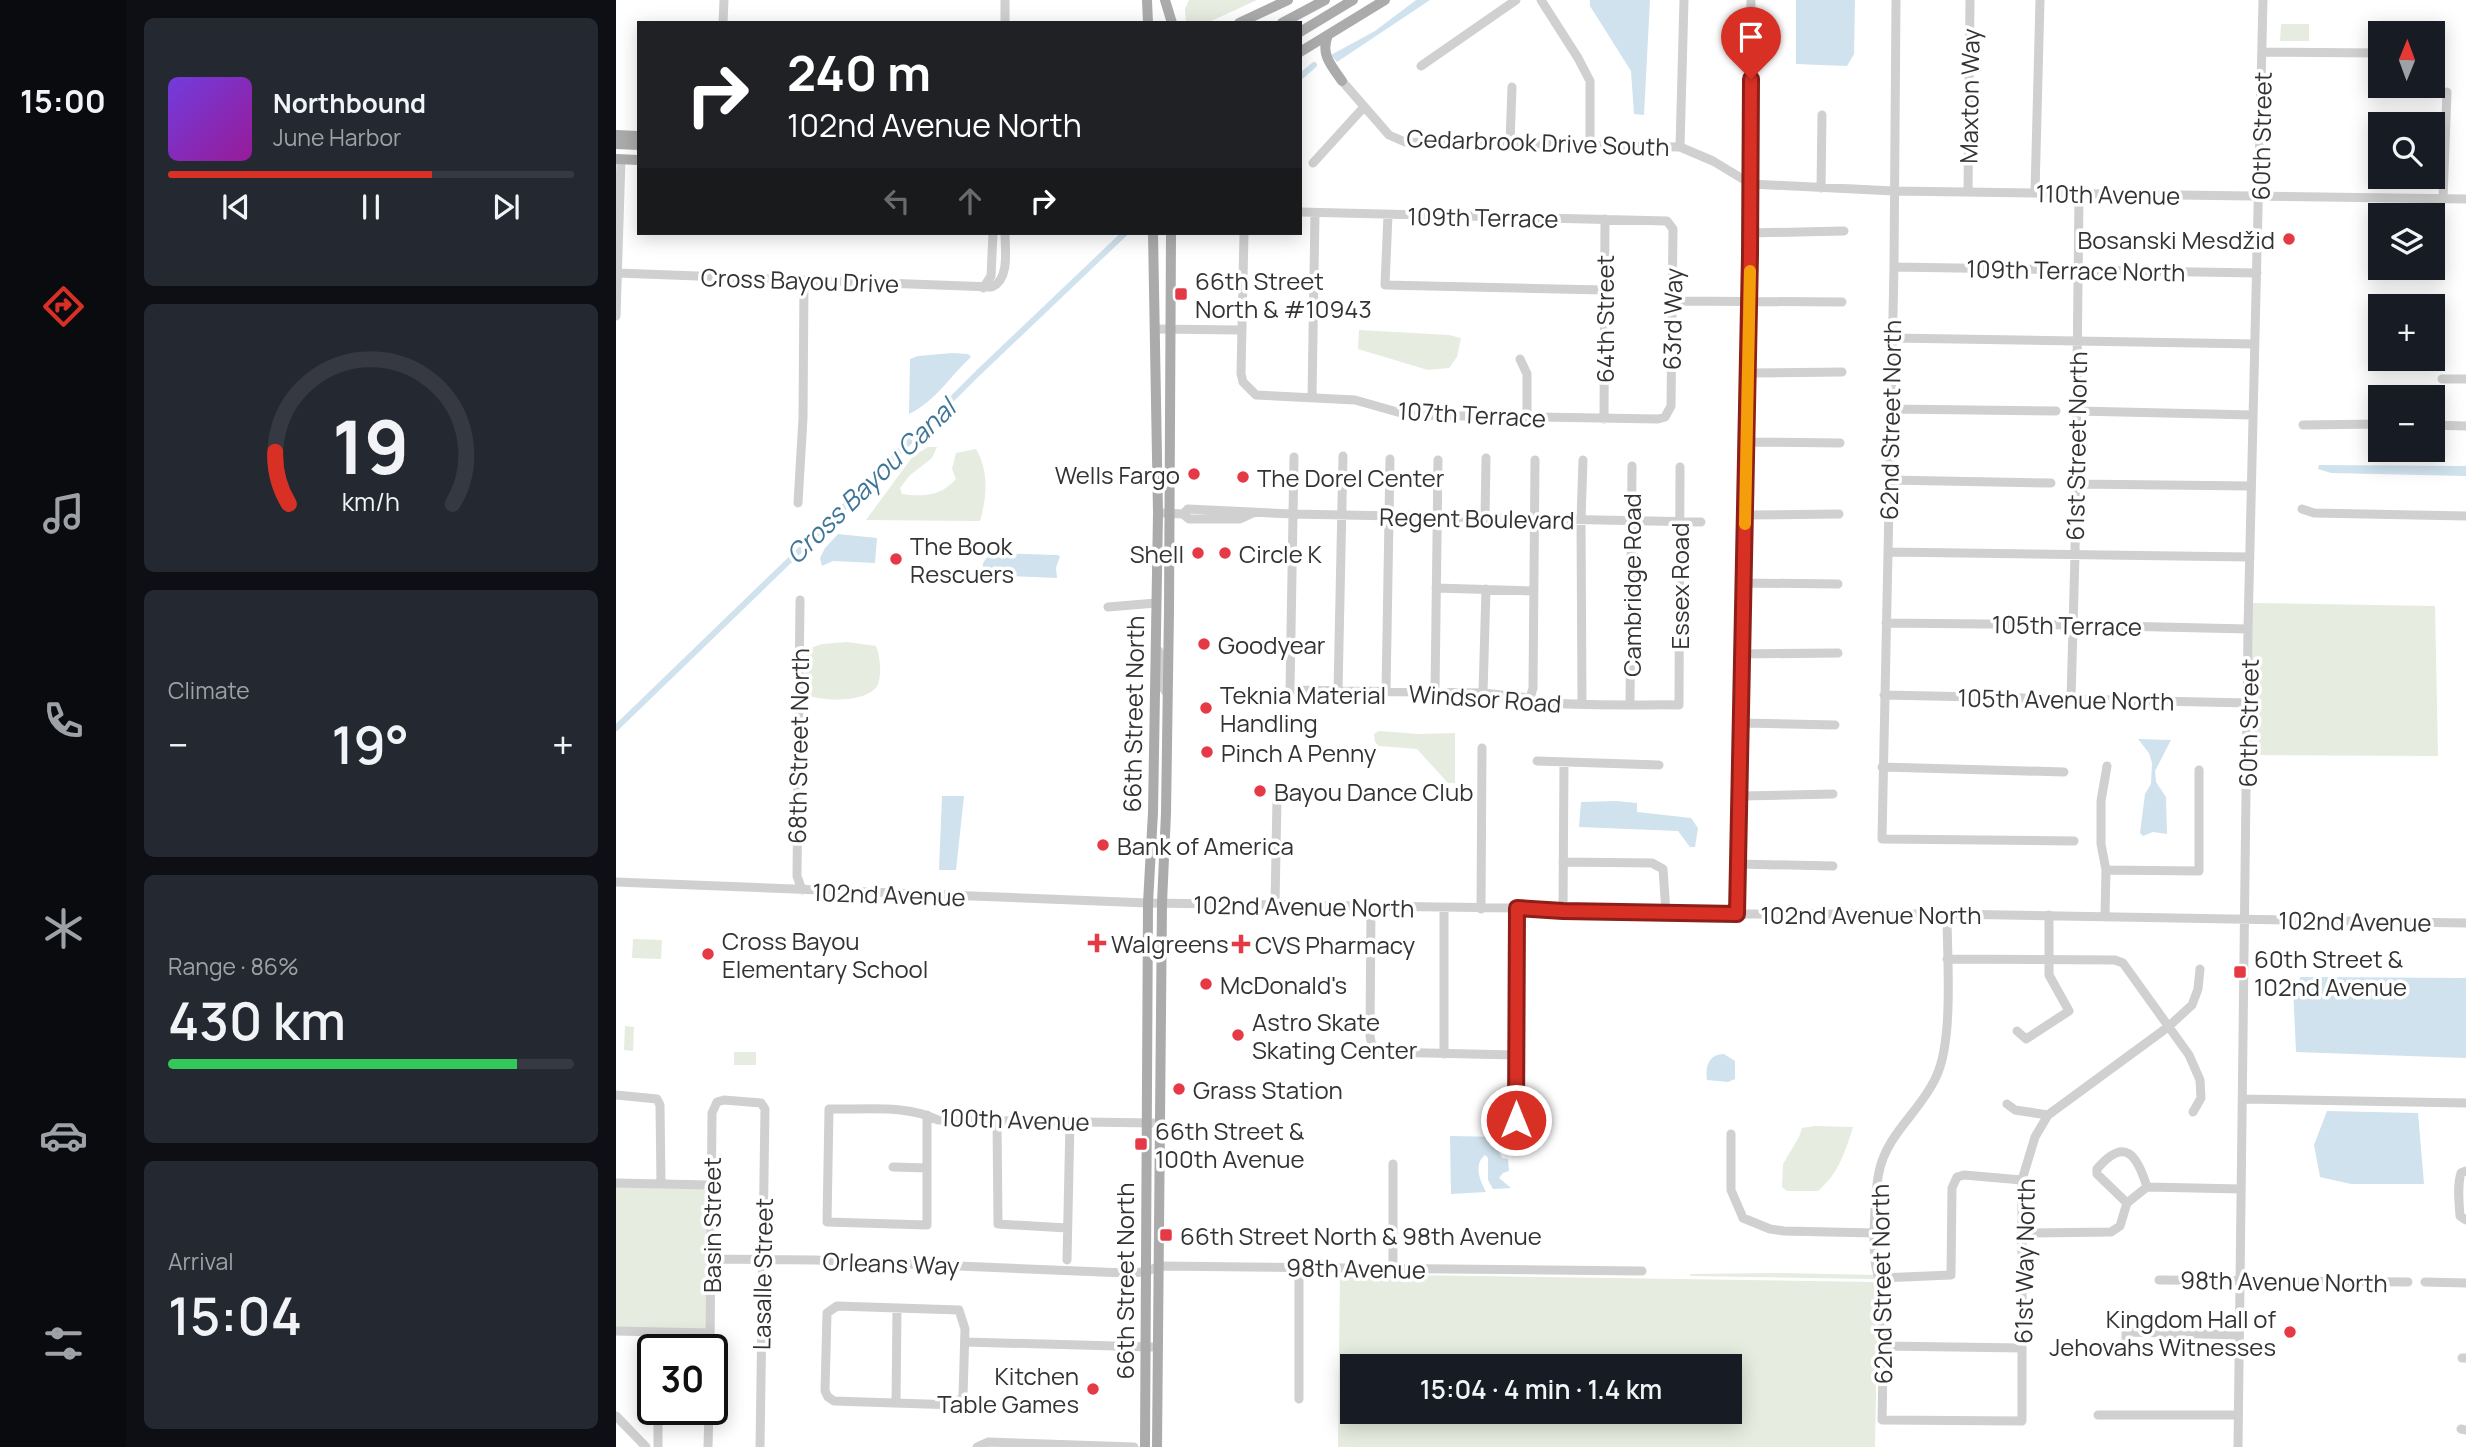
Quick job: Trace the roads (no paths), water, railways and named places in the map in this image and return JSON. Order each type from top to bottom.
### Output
[{"type":"main road","points":[[1147,0],[1148,21]]},
{"type":"main road","points":[[1165,0],[1166,21]]},
{"type":"main road","points":[[1165,0],[1171,21]]},
{"type":"main road","points":[[1243,21],[1288,0]]},
{"type":"main road","points":[[1286,21],[1325,0]]},
{"type":"main road","points":[[1302,31],[1353,0]]},
{"type":"main road","points":[[1302,51],[1385,0]]},
{"type":"main road","points":[[1328,36],[1324,50],[1342,81]]},
{"type":"main road","points":[[616,135],[637,136]]},
{"type":"main road","points":[[616,144],[637,145]]},
{"type":"main road","points":[[619,159],[629,152],[637,152]]},
{"type":"main road","points":[[619,159],[637,159]]},
{"type":"main road","name":"66th Street North","points":[[1153,235],[1169,611],[1162,903],[1157,1446]]},
{"type":"main road","name":"66th Street North","points":[[1139,1447],[1145,1347],[1148,903],[1153,812],[1157,542],[1163,513],[1172,329],[1171,235]]},
{"type":"main road","points":[[1157,542],[1161,547],[1164,565],[1163,601],[1169,611]]},
{"type":"street","points":[[723,21],[724,0]]},
{"type":"street","points":[[1005,0],[1005,21]]},
{"type":"street","points":[[1421,66],[1517,0]]},
{"type":"street","points":[[1541,0],[1590,81],[1590,145]]},
{"type":"street","points":[[1680,147],[1684,0]]},
{"type":"street","points":[[1737,914],[1751,184],[1751,0]]},
{"type":"street","name":"62nd Street North","points":[[1896,0],[1894,267],[1882,839],[2074,841]]},
{"type":"street","name":"Maxton Way","points":[[1968,191],[1970,0]]},
{"type":"street","points":[[2035,192],[2040,0]]},
{"type":"street","name":"60th Street","points":[[2238,1447],[2248,629],[2263,0]]},
{"type":"street","points":[[2262,52],[2368,53]]},
{"type":"street","name":"Cedarbrook Drive South","points":[[1342,81],[1389,135],[1405,142],[1680,147],[1751,184]]},
{"type":"street","points":[[1510,143],[1512,87]]},
{"type":"street","points":[[2443,199],[2447,92]]},
{"type":"street","points":[[1313,163],[1364,107]]},
{"type":"street","points":[[1821,188],[1822,115]]},
{"type":"street","points":[[616,316],[619,159]]},
{"type":"street","name":"110th Avenue","points":[[1751,184],[1894,191],[2466,199]]},
{"type":"street","name":"61st Street North","points":[[2071,699],[2079,193]]},
{"type":"street","name":"109th Terrace","points":[[1302,212],[1667,221]]},
{"type":"street","points":[[1312,397],[1315,213]]},
{"type":"street","points":[[1388,215],[1385,285],[1604,290]]},
{"type":"street","name":"64th Street","points":[[1604,419],[1605,219]]},
{"type":"street","name":"63rd Way","points":[[1665,417],[1671,405],[1674,301],[1673,229],[1667,221]]},
{"type":"street","points":[[1750,233],[1844,231]]},
{"type":"street","points":[[983,288],[991,276],[993,235]]},
{"type":"street","points":[[983,288],[997,285],[1003,276],[1005,235]]},
{"type":"street","points":[[1155,329],[1241,330],[1244,235]]},
{"type":"street","name":"109th Terrace North","points":[[1894,267],[2257,273]]},
{"type":"street","name":"Cross Bayou Drive","points":[[617,273],[983,288]]},
{"type":"street","points":[[798,503],[803,410],[804,281]]},
{"type":"street","points":[[1674,301],[1842,302]]},
{"type":"street","name":"107th Terrace","points":[[1241,330],[1241,374],[1243,382],[1256,395],[1355,400],[1408,415],[1527,419],[1665,417]]},
{"type":"street","points":[[1892,338],[2255,344]]},
{"type":"street","points":[[1520,359],[1527,374],[1527,419]]},
{"type":"street","points":[[1748,373],[1842,372]]},
{"type":"street","points":[[2442,379],[2466,379]]},
{"type":"street","points":[[1890,408],[2056,411]]},
{"type":"street","points":[[2077,411],[2253,415]]},
{"type":"street","points":[[2304,425],[2368,424]]},
{"type":"street","points":[[2445,425],[2466,426]]},
{"type":"street","points":[[1747,442],[1840,443]]},
{"type":"street","points":[[1338,691],[1343,456]]},
{"type":"street","points":[[1292,514],[1294,457]]},
{"type":"street","points":[[1485,519],[1486,458]]},
{"type":"street","points":[[1386,692],[1390,459]]},
{"type":"street","points":[[1435,693],[1438,460]]},
{"type":"street","points":[[1530,698],[1533,688],[1535,460]]},
{"type":"street","points":[[1582,704],[1583,460]]},
{"type":"street","name":"Cambridge Road","points":[[1630,704],[1632,466]]},
{"type":"street","name":"Essex Road","points":[[1679,705],[1680,467]]},
{"type":"street","points":[[1888,480],[2051,483]]},
{"type":"street","points":[[2076,484],[2251,486]]},
{"type":"street","points":[[2302,509],[2314,513],[2466,516]]},
{"type":"street","name":"Regent Boulevard","points":[[1163,513],[1183,514],[1189,519],[1240,519],[1253,513],[1701,522]]},
{"type":"street","name":"Windsor Road","points":[[1292,514],[1290,690],[1483,693],[1530,698],[1536,703],[1679,705]]},
{"type":"street","points":[[1745,515],[1839,514]]},
{"type":"street","points":[[1888,552],[2250,557]]},
{"type":"street","points":[[1744,583],[1838,584]]},
{"type":"street","points":[[1436,588],[1533,591]]},
{"type":"street","points":[[1483,693],[1486,589]]},
{"type":"street","name":"68th Street North","points":[[800,600],[796,876],[802,890]]},
{"type":"street","points":[[1108,607],[1156,603]]},
{"type":"street","name":"105th Terrace","points":[[1886,623],[2248,629]]},
{"type":"street","points":[[1155,636],[1161,663],[1161,685],[1168,695]]},
{"type":"street","points":[[1742,654],[1838,653]]},
{"type":"street","name":"105th Avenue North","points":[[1884,695],[2248,703]]},
{"type":"street","points":[[1742,723],[1835,725]]},
{"type":"street","points":[[1481,909],[1482,748]]},
{"type":"street","points":[[1537,761],[1658,765]]},
{"type":"street","points":[[1563,911],[1564,762]]},
{"type":"street","points":[[2105,916],[2106,870],[2101,844],[2101,802],[2107,766]]},
{"type":"street","points":[[1882,767],[2064,772]]},
{"type":"street","points":[[2106,870],[2199,871],[2199,769]]},
{"type":"street","points":[[1741,796],[1833,794]]},
{"type":"street","points":[[1275,905],[1277,798]]},
{"type":"street","points":[[1563,862],[1652,863],[1662,869],[1666,913]]},
{"type":"street","points":[[1738,864],[1833,866]]},
{"type":"street","name":"102nd Avenue","points":[[616,882],[1162,903]]},
{"type":"street","name":"102nd Avenue North","points":[[1162,903],[1666,913],[2245,919]]},
{"type":"street","points":[[1371,907],[1372,1047],[1383,1052],[1516,1055]]},
{"type":"street","points":[[1516,1120],[1517,908]]},
{"type":"street","points":[[1444,909],[1444,1054]]},
{"type":"street","name":"62nd Street North","points":[[1947,914],[1946,1036],[1941,1065],[1927,1096],[1895,1135],[1878,1173],[1876,1266],[1880,1278],[1884,1346],[1882,1420],[2022,1421]]},
{"type":"street","points":[[2017,1031],[2026,1039],[2069,1011],[2051,981],[2048,958],[2049,915]]},
{"type":"street","name":"102nd Avenue","points":[[2245,919],[2466,923]]},
{"type":"street","points":[[1947,959],[2048,958],[2115,960],[2123,963],[2189,1055],[2200,1080],[2201,1098],[2193,1112]]},
{"type":"street","name":"61st Way North","points":[[2022,1421],[2022,1180],[2035,1138],[2048,1115],[2168,1027],[2192,1005],[2198,989],[2200,969]]},
{"type":"street","points":[[616,1096],[657,1099],[660,1105],[661,1184]]},
{"type":"street","points":[[2243,1099],[2466,1103]]},
{"type":"street","name":"Lasalle Street","points":[[718,1102],[724,1100],[761,1103],[765,1109],[760,1447]]},
{"type":"street","name":"Basin Street","points":[[710,1333],[712,1113],[718,1102]]},
{"type":"street","points":[[2007,1104],[2015,1110],[2048,1115]]},
{"type":"street","name":"100th Avenue","points":[[927,1168],[927,1225],[827,1222],[829,1109],[913,1111],[937,1121],[1160,1123]]},
{"type":"street","points":[[893,1167],[927,1168],[927,1115]]},
{"type":"street","points":[[997,1121],[998,1224],[1068,1228]]},
{"type":"street","points":[[1067,1260],[1070,1121]]},
{"type":"street","points":[[1731,1134],[1731,1190],[1743,1218],[1770,1229],[1784,1231],[1876,1233]]},
{"type":"street","points":[[2127,1203],[2097,1174],[2097,1169],[2116,1151],[2125,1150],[2131,1153],[2147,1187]]},
{"type":"street","points":[[1393,1164],[1393,1268]]},
{"type":"street","points":[[2463,1218],[2459,1180],[2464,1172]]},
{"type":"street","points":[[1880,1278],[1951,1275],[1952,1188],[1957,1177],[1964,1174],[2022,1180]]},
{"type":"street","points":[[616,1183],[711,1185]]},
{"type":"street","points":[[2023,1233],[2111,1232],[2120,1226],[2127,1203],[2147,1187],[2241,1189]]},
{"type":"street","name":"Orleans Way","points":[[711,1259],[1071,1270]]},
{"type":"street","name":"98th Avenue","points":[[1071,1270],[1146,1272],[1159,1266],[1642,1271]]},
{"type":"street","points":[[1299,1268],[1299,1399]]},
{"type":"street","name":"98th Avenue North","points":[[2160,1280],[2408,1282]]},
{"type":"street","points":[[2425,1282],[2466,1283]]},
{"type":"street","points":[[837,1306],[897,1308],[959,1311],[963,1318],[965,1342],[961,1402],[956,1405],[834,1401],[828,1397],[825,1391],[827,1313],[837,1306]]},
{"type":"street","points":[[895,1403],[897,1308]]},
{"type":"street","points":[[2126,1315],[2126,1344]]},
{"type":"street","points":[[616,1331],[710,1333]]},
{"type":"street","points":[[2126,1332],[2239,1335]]},
{"type":"street","points":[[965,1342],[1158,1347]]},
{"type":"street","points":[[1884,1346],[2022,1348]]},
{"type":"street","points":[[2098,1415],[2238,1415]]},
{"type":"street","points":[[616,1416],[646,1447]]},
{"type":"street","points":[[657,1447],[658,1425]]},
{"type":"street","points":[[708,1447],[709,1425]]},
{"type":"street","points":[[977,1447],[988,1441],[1052,1446],[1157,1446]]},
{"type":"water","points":[[1416,0],[1430,0],[1337,62],[1331,55],[1375,31]]},
{"type":"water","points":[[1590,0],[1650,0],[1644,115],[1634,114],[1631,71],[1590,6]]},
{"type":"water","points":[[1796,0],[1855,0],[1854,54],[1847,66],[1796,64]]},
{"type":"water","points":[[953,353],[968,354],[971,357],[935,395],[909,414],[910,359]]},
{"type":"water","points":[[2319,465],[2466,466],[2466,476],[2331,473],[2318,469]]},
{"type":"water","points":[[838,534],[877,538],[875,563],[833,561],[822,566],[820,558],[825,548]]},
{"type":"water","points":[[994,553],[1060,556],[1056,568],[1057,578],[987,575],[983,568],[984,562]]},
{"type":"water","points":[[2138,739],[2171,740],[2155,771],[2156,782],[2166,797],[2167,834],[2153,832],[2143,836],[2140,833],[2145,794],[2151,784],[2152,763],[2149,753]]},
{"type":"water","points":[[942,796],[964,796],[956,870],[939,870]]},
{"type":"water","points":[[1581,802],[1637,803],[1637,812],[1691,818],[1698,828],[1695,847],[1690,847],[1678,831],[1579,827]]},
{"type":"water","points":[[2301,977],[2466,978],[2466,1058],[2296,1052],[2293,986]]},
{"type":"water","points":[[1724,1054],[1735,1061],[1735,1079],[1728,1082],[1707,1080],[1709,1062],[1715,1056]]},
{"type":"water","points":[[2327,1111],[2418,1113],[2424,1184],[2351,1184],[2320,1177],[2314,1145]]},
{"type":"water","points":[[1450,1136],[1500,1137],[1501,1148],[1498,1150],[1502,1158],[1508,1159],[1509,1171],[1499,1178],[1511,1188],[1493,1189],[1488,1180],[1488,1158],[1485,1155],[1478,1168],[1486,1192],[1451,1194]]},
{"type":"waterway","name":"Cross Bayou Canal","points":[[1302,75],[1314,65]]},
{"type":"waterway","name":"Cross Bayou Canal","points":[[616,728],[1123,235]]},
{"type":"place","name":"Bosanski Mesdžid","points":[[2289,239]]},
{"type":"place","name":"66th Street North & #10943","points":[[1181,294]]},
{"type":"place","name":"Wells Fargo","points":[[1194,474]]},
{"type":"place","name":"The Dorel Center","points":[[1243,477]]},
{"type":"place","name":"Shell","points":[[1198,553]]},
{"type":"place","name":"Circle K","points":[[1225,553]]},
{"type":"place","name":"The Book Rescuers","points":[[896,559]]},
{"type":"place","name":"Goodyear","points":[[1204,644]]},
{"type":"place","name":"Teknia Material Handling","points":[[1206,708]]},
{"type":"place","name":"Pinch A Penny","points":[[1207,752]]},
{"type":"place","name":"Bayou Dance Club","points":[[1260,791]]},
{"type":"place","name":"Bank of America","points":[[1103,845]]},
{"type":"place","name":"Walgreens","points":[[1097,943]]},
{"type":"place","name":"CVS Pharmacy","points":[[1241,944]]},
{"type":"place","name":"Cross Bayou Elementary School","points":[[708,954]]},
{"type":"place","name":"60th Street & 102nd Avenue","points":[[2240,972]]},
{"type":"place","name":"McDonald's","points":[[1206,984]]},
{"type":"place","name":"Astro Skate Skating Center","points":[[1238,1035]]},
{"type":"place","name":"Grass Station","points":[[1179,1089]]},
{"type":"place","name":"66th Street & 100th Avenue","points":[[1141,1144]]},
{"type":"place","name":"66th Street North & 98th Avenue","points":[[1166,1235]]},
{"type":"place","name":"Kingdom Hall of Jehovahs Witnesses","points":[[2290,1332]]},
{"type":"place","name":"Kitchen Table Games","points":[[1093,1389]]}]
